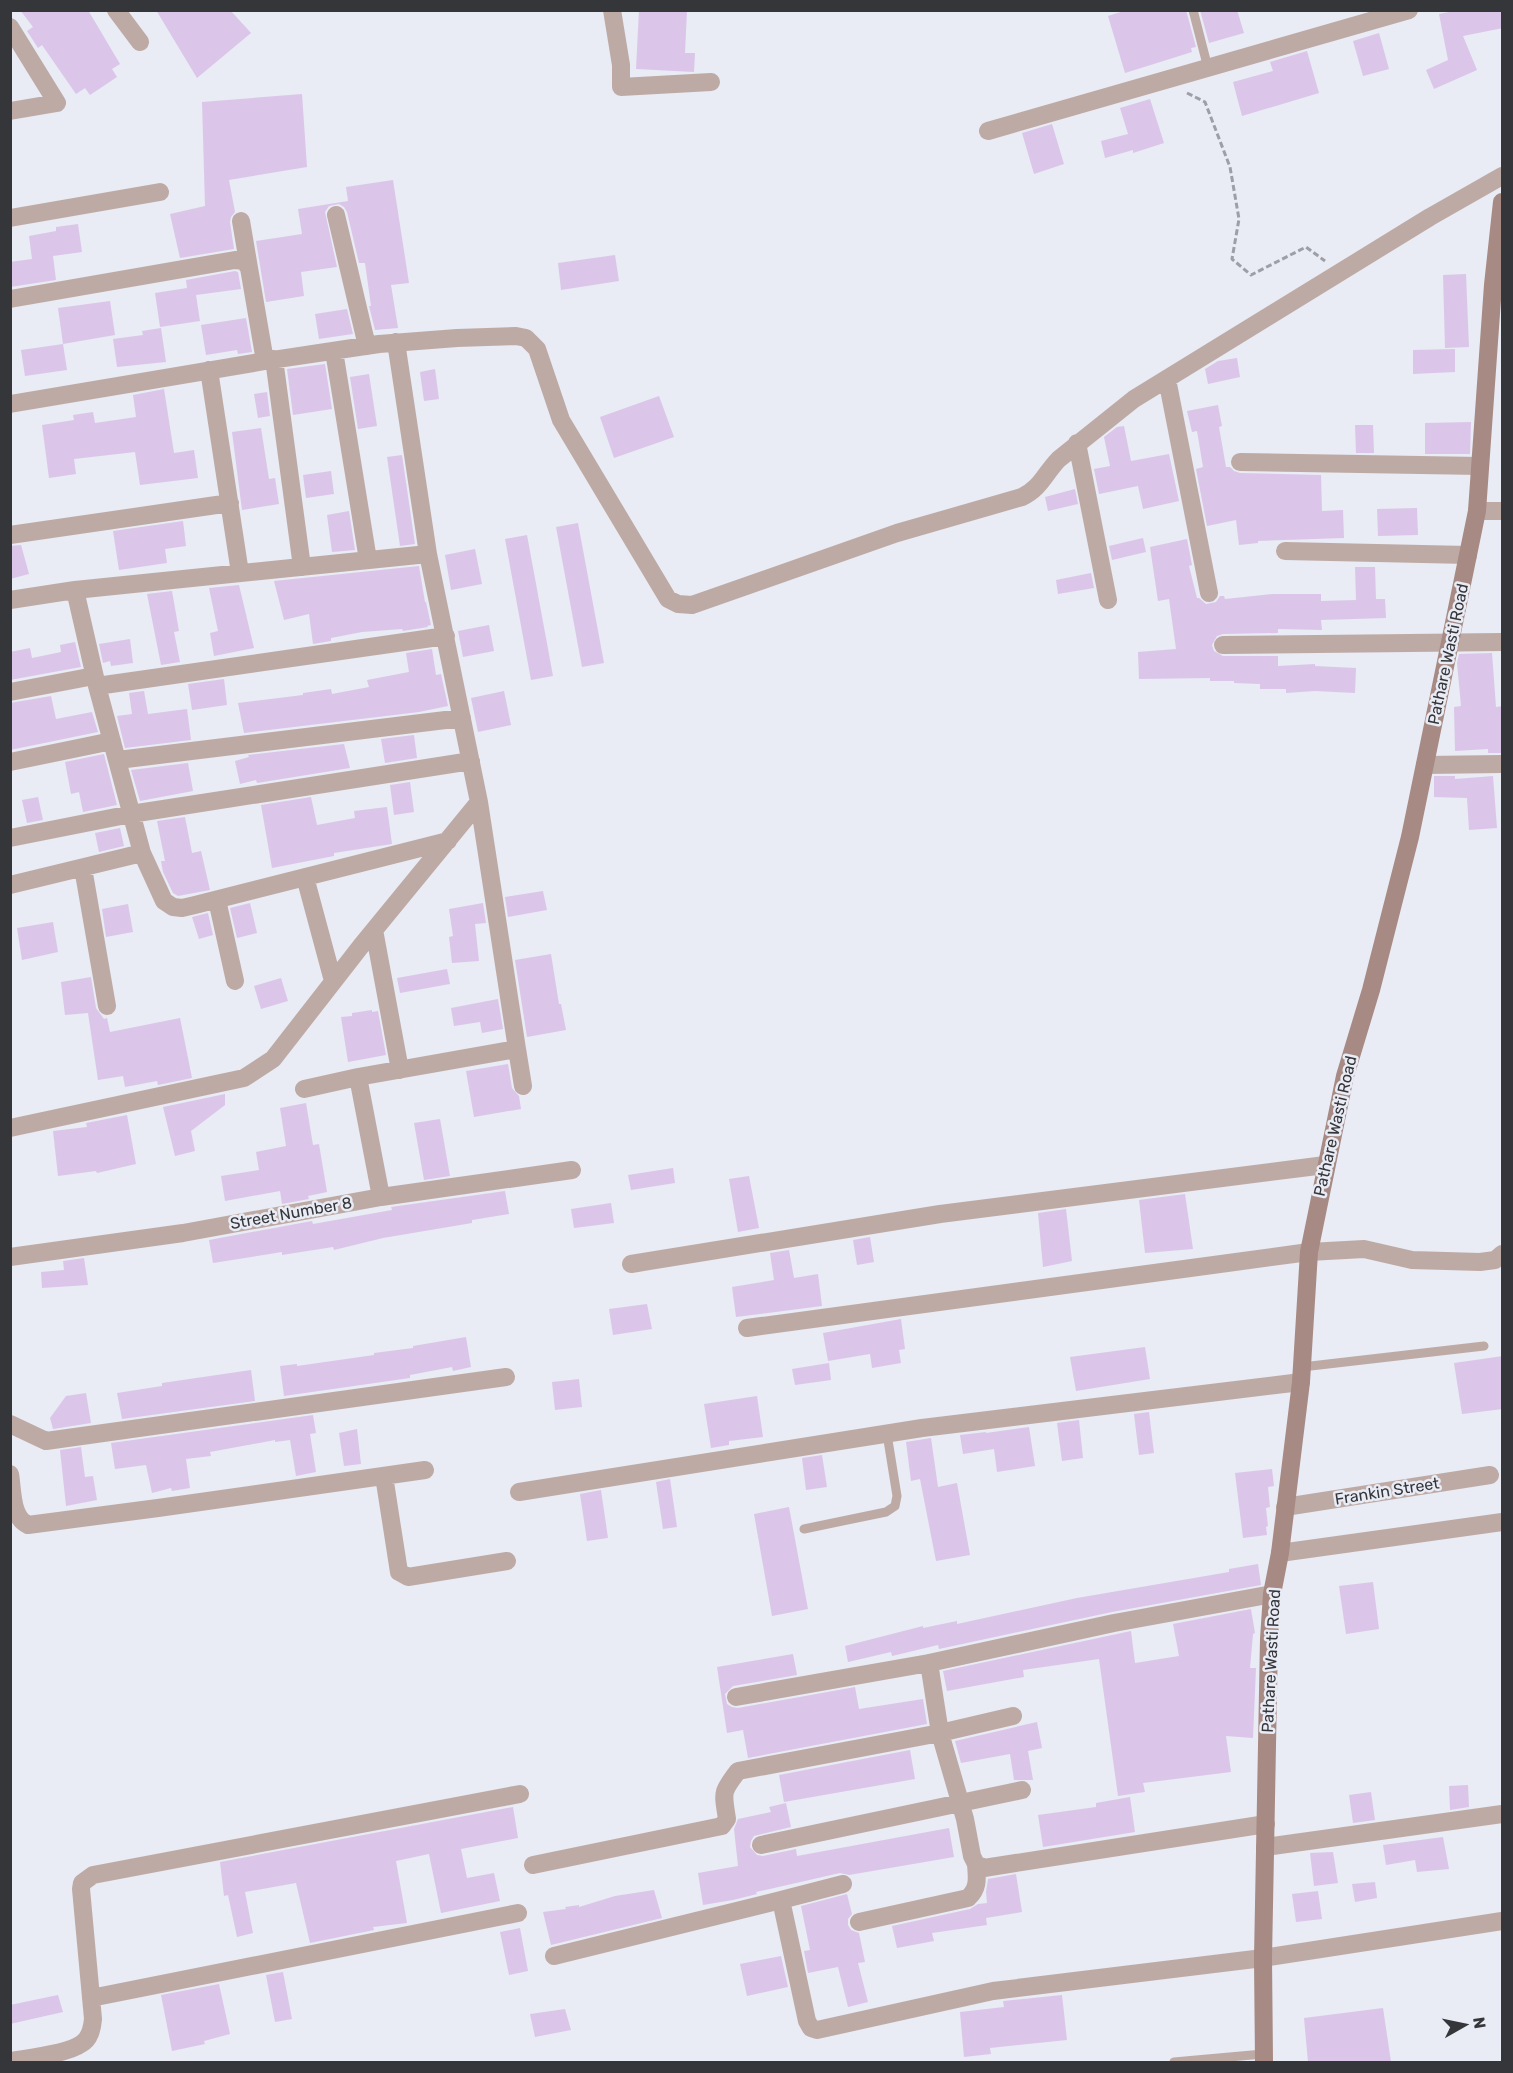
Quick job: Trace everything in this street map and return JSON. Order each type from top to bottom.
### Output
[{"type":"street","points":[[116,10],[140,42]]},
{"type":"street","points":[[612,10],[621,65],[621,87],[711,82]]},
{"type":"street","points":[[988,131],[1409,10]]},
{"type":"street","points":[[10,27],[57,103],[10,111]]},
{"type":"street","points":[[10,404],[270,360],[396,342],[516,336],[526,338],[537,349],[561,420],[668,599],[678,604],[692,605],[897,533],[1022,497],[1033,491],[1050,468],[1077,443],[1134,399],[1430,217],[1503,176]]},
{"type":"street","points":[[10,218],[160,192]]},
{"type":"street","name":"Pathare Wasti Road","points":[[1264,2058],[1263,1958],[1269,1639],[1272,1594],[1281,1553],[1302,1375],[1308,1252],[1345,1076],[1371,990],[1410,837],[1477,511],[1480,466],[1496,338],[1503,202]]},
{"type":"street","points":[[336,215],[367,346]]},
{"type":"street","points":[[242,221],[249,268],[270,360],[302,567]]},
{"type":"street","points":[[10,299],[236,260],[244,261],[249,268]]},
{"type":"street","points":[[396,342],[428,554],[479,802],[523,1086]]},
{"type":"street","points":[[334,351],[368,560]]},
{"type":"street","points":[[209,370],[240,573]]},
{"type":"street","points":[[1167,379],[1209,592]]},
{"type":"street","points":[[1077,443],[1108,600]]},
{"type":"street","points":[[1240,462],[1480,466]]},
{"type":"street","points":[[10,535],[230,503]]},
{"type":"street","points":[[1477,511],[1503,511]]},
{"type":"street","points":[[1285,551],[1468,555]]},
{"type":"street","points":[[10,600],[75,590],[428,554]]},
{"type":"street","points":[[75,590],[95,681],[142,853],[164,901],[173,907],[182,908],[448,841]]},
{"type":"street","points":[[10,692],[446,636]]},
{"type":"street","points":[[1223,645],[1503,642]]},
{"type":"street","points":[[118,760],[462,717]]},
{"type":"street","points":[[10,762],[112,741]]},
{"type":"street","points":[[10,838],[131,814],[471,762]]},
{"type":"street","points":[[1425,765],[1503,764]]},
{"type":"street","points":[[10,1128],[244,1078],[273,1059],[333,981],[479,802]]},
{"type":"street","points":[[10,885],[142,853]]},
{"type":"street","points":[[83,868],[107,1006]]},
{"type":"street","points":[[305,877],[333,981]]},
{"type":"street","points":[[217,900],[235,981]]},
{"type":"street","points":[[374,930],[400,1070]]},
{"type":"street","points":[[304,1089],[358,1077],[517,1049]]},
{"type":"street","points":[[358,1077],[381,1197]]},
{"type":"street","points":[[631,1264],[940,1214],[1325,1165]]},
{"type":"street","name":"Street Number 8","points":[[10,1257],[183,1233],[381,1197],[573,1170]]},
{"type":"street","points":[[747,1328],[1308,1252],[1364,1249],[1412,1260],[1480,1262],[1495,1260],[1503,1254]]},
{"type":"street","points":[[519,1492],[887,1434],[1302,1375]]},
{"type":"street","points":[[10,1424],[46,1441],[507,1377]]},
{"type":"street","points":[[10,1474],[17,1516],[21,1522],[28,1525],[426,1470]]},
{"type":"street","name":"Frankin Street","points":[[1285,1507],[1490,1475]]},
{"type":"street","points":[[384,1476],[399,1572],[408,1576],[507,1561]]},
{"type":"street","points":[[1281,1553],[1503,1522]]},
{"type":"street","points":[[736,1697],[929,1663],[1114,1623],[1272,1594]]},
{"type":"street","points":[[859,1922],[968,1898],[974,1893],[977,1884],[976,1864],[972,1856],[961,1804],[939,1733],[929,1663]]},
{"type":"street","points":[[533,1865],[722,1826],[727,1819],[725,1786],[738,1771],[939,1733],[1013,1716]]},
{"type":"street","points":[[761,1845],[1022,1790]]},
{"type":"street","points":[[10,2061],[58,2052],[81,2044],[88,2038],[93,2019],[81,1889],[82,1883],[93,1875],[520,1794]]},
{"type":"street","points":[[1265,1847],[1503,1814]]},
{"type":"street","points":[[976,1864],[984,1868],[994,1867],[1266,1824]]},
{"type":"street","points":[[554,1956],[843,1884]]},
{"type":"street","points":[[781,1900],[807,2021],[811,2028],[817,2030],[993,1991],[1263,1958],[1503,1921]]},
{"type":"street","points":[[91,1998],[518,1913]]},
{"type":"lane","points":[[1192,10],[1208,68]]},
{"type":"lane","points":[[1302,1375],[1484,1346]]},
{"type":"lane","points":[[804,1529],[886,1512],[895,1506],[897,1496],[887,1434]]},
{"type":"lane","points":[[1174,2062],[1264,2058]]},
{"type":"path","points":[[1164,81],[1205,102],[1226,156],[1239,219],[1232,259],[1251,274],[1306,248],[1340,272]]},
{"type":"building","points":[[20,10],[88,10],[120,64],[112,69],[117,77],[90,95],[85,88],[76,94],[42,45],[38,48],[27,31],[33,27]]},
{"type":"building","points":[[156,10],[230,10],[251,33],[197,78]]},
{"type":"building","points":[[639,10],[687,10],[685,53],[695,53],[694,72],[636,69]]},
{"type":"building","points":[[1127,10],[1186,10],[1196,47],[1191,48],[1192,52],[1125,73],[1108,16]]},
{"type":"building","points":[[1200,10],[1237,10],[1244,33],[1209,43]]},
{"type":"building","points":[[1459,10],[1503,10],[1503,28],[1463,36],[1477,70],[1434,89],[1426,70],[1448,60],[1439,14]]},
{"type":"building","points":[[1379,33],[1389,69],[1363,76],[1353,41]]},
{"type":"building","points":[[1307,51],[1319,93],[1242,116],[1233,82],[1273,71],[1270,62]]},
{"type":"building","points":[[302,94],[307,167],[229,180],[235,212],[230,222],[234,249],[180,258],[170,214],[205,206],[202,102]]},
{"type":"building","points":[[1150,99],[1164,143],[1133,153],[1133,150],[1105,158],[1101,141],[1128,134],[1120,108]]},
{"type":"building","points":[[1052,124],[1064,164],[1034,174],[1022,133]]},
{"type":"building","points":[[393,180],[409,283],[391,285],[398,328],[375,330],[369,306],[371,306],[365,263],[359,263],[347,212],[339,204],[329,206],[325,212],[337,267],[301,272],[304,296],[266,302],[256,241],[302,234],[298,209],[348,201],[346,187]]},
{"type":"building","points":[[78,224],[82,252],[53,256],[56,280],[10,287],[10,262],[32,259],[29,236],[56,231],[56,227]]},
{"type":"building","points":[[615,255],[619,281],[561,290],[558,263]]},
{"type":"building","points":[[238,272],[241,289],[196,295],[200,321],[160,327],[155,293],[187,288],[186,280]]},
{"type":"building","points":[[1466,274],[1469,347],[1445,348],[1443,275]]},
{"type":"building","points":[[110,301],[115,335],[63,344],[58,308]]},
{"type":"building","points":[[347,309],[353,334],[319,339],[315,314]]},
{"type":"building","points":[[246,318],[252,352],[238,354],[237,350],[206,355],[201,325]]},
{"type":"building","points":[[161,328],[166,362],[117,367],[113,339],[143,335],[142,331]]},
{"type":"building","points":[[63,344],[67,370],[25,376],[21,350]]},
{"type":"building","points":[[1455,349],[1455,372],[1413,374],[1413,350]]},
{"type":"building","points":[[1237,358],[1240,377],[1208,384],[1205,369],[1218,361]]},
{"type":"building","points":[[325,364],[332,409],[293,415],[287,369]]},
{"type":"building","points":[[435,369],[439,399],[424,401],[420,372]]},
{"type":"building","points":[[369,374],[377,426],[358,429],[350,377]]},
{"type":"building","points":[[164,389],[174,453],[194,450],[198,478],[140,485],[135,452],[74,459],[76,474],[49,478],[42,425],[74,420],[73,415],[93,412],[95,423],[136,417],[133,395]]},
{"type":"building","points":[[267,392],[270,416],[258,418],[254,394]]},
{"type":"building","points":[[659,396],[674,437],[614,458],[600,417]]},
{"type":"building","points":[[1218,405],[1222,426],[1219,427],[1226,467],[1240,473],[1321,475],[1322,511],[1343,510],[1344,538],[1258,541],[1258,543],[1239,545],[1236,520],[1207,526],[1196,469],[1203,467],[1197,431],[1192,432],[1187,411]]},
{"type":"building","points":[[1471,422],[1470,454],[1425,454],[1425,423]]},
{"type":"building","points":[[1355,425],[1373,425],[1374,453],[1356,453]]},
{"type":"building","points":[[1124,426],[1131,461],[1169,454],[1179,501],[1143,509],[1138,486],[1099,494],[1094,469],[1110,466],[1104,437],[1117,427]]},
{"type":"building","points":[[261,428],[269,479],[275,478],[279,504],[242,510],[232,432]]},
{"type":"building","points":[[402,455],[415,544],[400,546],[387,457]]},
{"type":"building","points":[[331,471],[334,494],[306,498],[303,475]]},
{"type":"building","points":[[1075,489],[1078,504],[1048,511],[1045,497]]},
{"type":"building","points":[[1417,508],[1418,535],[1378,536],[1377,509]]},
{"type":"building","points":[[349,511],[355,550],[332,552],[327,515]]},
{"type":"building","points":[[183,521],[186,546],[165,549],[167,563],[119,570],[113,531]]},
{"type":"building","points":[[578,523],[604,663],[582,667],[556,527]]},
{"type":"building","points":[[527,535],[553,676],[531,680],[505,539]]},
{"type":"building","points":[[1143,538],[1146,552],[1112,560],[1109,546]]},
{"type":"building","points":[[1187,539],[1192,565],[1189,566],[1197,598],[1206,604],[1216,602],[1220,596],[1224,596],[1225,599],[1273,594],[1321,594],[1321,601],[1356,600],[1355,567],[1375,567],[1376,599],[1385,599],[1386,618],[1321,620],[1322,630],[1278,629],[1278,633],[1223,634],[1217,636],[1212,645],[1214,651],[1223,656],[1278,656],[1278,666],[1315,664],[1315,666],[1356,668],[1355,693],[1315,691],[1286,693],[1286,689],[1260,689],[1260,684],[1210,681],[1210,678],[1139,679],[1138,652],[1176,649],[1169,599],[1158,601],[1150,547]]},
{"type":"building","points":[[21,545],[29,574],[10,579],[10,546]]},
{"type":"building","points":[[475,549],[482,584],[451,590],[445,555]]},
{"type":"building","points":[[419,566],[431,625],[403,631],[402,629],[362,632],[313,644],[309,614],[284,620],[274,581]]},
{"type":"building","points":[[1091,573],[1094,588],[1058,594],[1056,580]]},
{"type":"building","points":[[239,585],[254,648],[214,656],[210,633],[218,631],[209,588]]},
{"type":"building","points":[[172,591],[179,631],[174,632],[180,662],[161,665],[147,594]]},
{"type":"building","points":[[489,625],[494,651],[463,657],[458,631]]},
{"type":"building","points":[[130,639],[133,663],[111,666],[110,661],[103,663],[99,644]]},
{"type":"building","points":[[75,642],[81,667],[10,680],[10,652],[30,648],[32,658],[61,652],[60,645]]},
{"type":"building","points":[[432,649],[436,675],[441,674],[448,706],[419,712],[244,733],[238,703],[331,689],[332,694],[369,687],[367,680],[409,672],[406,653]]},
{"type":"building","points":[[1492,653],[1496,707],[1503,706],[1503,753],[1488,753],[1488,749],[1455,751],[1454,707],[1461,706],[1457,663],[1459,654]]},
{"type":"building","points":[[224,679],[227,705],[192,710],[188,684]]},
{"type":"building","points":[[144,691],[148,714],[187,709],[191,740],[125,748],[117,716],[132,714],[129,693]]},
{"type":"building","points":[[504,691],[511,725],[478,732],[471,698]]},
{"type":"building","points":[[51,696],[56,719],[92,712],[98,732],[10,750],[10,703]]},
{"type":"building","points":[[414,735],[417,758],[385,763],[381,739]]},
{"type":"building","points":[[344,744],[350,768],[240,784],[235,761],[249,757],[248,755]]},
{"type":"building","points":[[104,754],[117,805],[83,812],[79,792],[71,794],[65,762]]},
{"type":"building","points":[[188,763],[193,791],[140,801],[131,770]]},
{"type":"building","points":[[1434,776],[1455,776],[1455,779],[1493,776],[1497,828],[1469,830],[1467,798],[1434,797]]},
{"type":"building","points":[[410,782],[414,812],[394,815],[390,785]]},
{"type":"building","points":[[38,797],[43,820],[27,823],[22,800]]},
{"type":"building","points":[[311,797],[317,825],[355,818],[354,811],[387,807],[392,844],[334,853],[334,856],[272,868],[261,805]]},
{"type":"building","points":[[185,817],[192,853],[201,851],[210,890],[178,896],[173,893],[163,872],[161,861],[165,861],[157,821]]},
{"type":"building","points":[[120,828],[124,846],[99,852],[95,833]]},
{"type":"building","points":[[543,891],[547,910],[508,917],[505,897]]},
{"type":"building","points":[[250,903],[257,933],[237,938],[230,908]]},
{"type":"building","points":[[483,903],[486,923],[475,924],[479,961],[452,963],[449,937],[453,936],[449,909]]},
{"type":"building","points":[[128,904],[133,932],[106,937],[102,909]]},
{"type":"building","points":[[208,913],[213,935],[199,939],[192,917]]},
{"type":"building","points":[[53,922],[58,952],[22,960],[17,928]]},
{"type":"building","points":[[551,954],[559,1004],[561,1004],[566,1030],[527,1037],[515,960]]},
{"type":"building","points":[[447,969],[450,984],[400,993],[397,978]]},
{"type":"building","points":[[91,977],[96,1008],[104,1019],[107,1018],[110,1032],[180,1018],[192,1078],[158,1085],[157,1081],[125,1087],[123,1076],[98,1080],[88,1013],[65,1015],[61,982]]},
{"type":"building","points":[[281,978],[288,1001],[261,1009],[254,986]]},
{"type":"building","points":[[498,999],[503,1029],[482,1033],[480,1022],[454,1026],[451,1008]]},
{"type":"building","points":[[372,1010],[372,1012],[378,1011],[386,1055],[348,1062],[341,1017]]},
{"type":"building","points":[[508,1064],[512,1088],[519,1096],[521,1109],[474,1117],[466,1071]]},
{"type":"building","points":[[225,1094],[225,1105],[191,1131],[195,1151],[175,1156],[163,1107]]},
{"type":"building","points":[[306,1103],[313,1145],[319,1144],[327,1192],[308,1196],[309,1199],[282,1204],[280,1191],[225,1201],[221,1176],[259,1170],[256,1152],[286,1146],[280,1108]]},
{"type":"building","points":[[127,1115],[136,1164],[97,1173],[96,1171],[58,1176],[53,1131],[87,1127],[86,1123]]},
{"type":"building","points":[[440,1119],[450,1176],[424,1180],[414,1123]]},
{"type":"building","points":[[673,1168],[675,1183],[631,1190],[628,1175]]},
{"type":"building","points":[[749,1176],[759,1228],[738,1232],[729,1179]]},
{"type":"building","points":[[505,1191],[509,1214],[472,1220],[472,1223],[383,1238],[334,1250],[333,1247],[282,1255],[282,1252],[213,1263],[209,1240],[312,1221],[313,1224],[392,1210],[391,1207]]},
{"type":"building","points":[[1185,1194],[1193,1249],[1145,1253],[1139,1200]]},
{"type":"building","points":[[611,1203],[614,1223],[574,1228],[571,1209]]},
{"type":"building","points":[[1066,1209],[1072,1261],[1043,1267],[1038,1213]]},
{"type":"building","points":[[870,1237],[874,1262],[857,1265],[853,1240]]},
{"type":"building","points":[[789,1250],[794,1278],[818,1274],[822,1306],[736,1317],[732,1287],[774,1280],[770,1253]]},
{"type":"building","points":[[84,1258],[88,1285],[42,1288],[41,1272],[64,1270],[63,1261]]},
{"type":"building","points":[[647,1304],[652,1329],[613,1335],[609,1309]]},
{"type":"building","points":[[901,1319],[905,1349],[899,1350],[901,1363],[872,1368],[870,1354],[828,1361],[823,1333]]},
{"type":"building","points":[[466,1337],[471,1367],[453,1371],[452,1367],[410,1375],[410,1378],[284,1396],[280,1366],[297,1364],[297,1366],[374,1355],[374,1353]]},
{"type":"building","points":[[1145,1347],[1150,1379],[1076,1391],[1070,1357]]},
{"type":"building","points":[[1503,1356],[1503,1409],[1462,1414],[1454,1363]]},
{"type":"building","points":[[829,1363],[831,1380],[795,1385],[792,1369]]},
{"type":"building","points":[[251,1370],[255,1401],[122,1419],[117,1393],[162,1386],[162,1383]]},
{"type":"building","points":[[579,1379],[582,1407],[555,1410],[552,1382]]},
{"type":"building","points":[[86,1393],[91,1423],[53,1429],[50,1418],[66,1396]]},
{"type":"building","points":[[757,1396],[763,1437],[729,1441],[729,1445],[711,1448],[704,1404]]},
{"type":"building","points":[[1149,1412],[1154,1453],[1139,1455],[1134,1414]]},
{"type":"building","points":[[313,1415],[316,1433],[310,1434],[316,1472],[296,1476],[290,1440],[275,1442],[275,1440],[210,1452],[211,1456],[186,1459],[190,1488],[172,1491],[171,1488],[152,1493],[146,1465],[115,1469],[111,1443]]},
{"type":"building","points":[[1079,1420],[1083,1458],[1062,1461],[1057,1423]]},
{"type":"building","points":[[1029,1427],[1035,1466],[997,1472],[994,1449],[963,1454],[960,1435]]},
{"type":"building","points":[[357,1429],[361,1464],[344,1466],[339,1433]]},
{"type":"building","points":[[931,1438],[938,1487],[957,1483],[970,1555],[936,1561],[920,1479],[911,1481],[906,1442]]},
{"type":"building","points":[[81,1447],[85,1477],[93,1476],[97,1500],[66,1506],[60,1450]]},
{"type":"building","points":[[822,1455],[827,1487],[806,1490],[802,1458]]},
{"type":"building","points":[[1272,1469],[1274,1486],[1268,1487],[1270,1507],[1266,1508],[1267,1535],[1243,1538],[1235,1473]]},
{"type":"building","points":[[670,1479],[677,1527],[663,1529],[656,1482]]},
{"type":"building","points":[[601,1490],[608,1538],[587,1541],[580,1494]]},
{"type":"building","points":[[789,1507],[808,1609],[772,1616],[754,1514]]},
{"type":"building","points":[[1258,1564],[1261,1585],[1112,1612],[939,1649],[938,1645],[892,1656],[891,1652],[848,1662],[845,1646],[923,1626],[923,1628],[957,1621],[957,1624],[1077,1598],[1229,1572],[1229,1569]]},
{"type":"building","points":[[1373,1582],[1379,1629],[1346,1634],[1339,1586]]},
{"type":"building","points":[[1251,1609],[1255,1633],[1253,1634],[1250,1668],[1256,1668],[1253,1738],[1226,1736],[1231,1772],[1143,1783],[1145,1792],[1118,1796],[1099,1659],[1023,1670],[1024,1677],[947,1691],[943,1671],[1131,1631],[1135,1663],[1179,1656],[1173,1624]]},
{"type":"building","points":[[793,1654],[797,1675],[733,1686],[725,1694],[727,1704],[738,1708],[855,1687],[859,1709],[923,1699],[927,1724],[748,1758],[743,1730],[727,1733],[717,1667]]},
{"type":"building","points":[[1037,1722],[1042,1748],[1028,1751],[1033,1780],[1014,1780],[1010,1754],[961,1763],[955,1741]]},
{"type":"building","points":[[910,1750],[915,1779],[784,1802],[779,1775]]},
{"type":"building","points":[[1468,1785],[1469,1807],[1450,1810],[1449,1786]]},
{"type":"building","points":[[1371,1792],[1375,1820],[1353,1823],[1349,1795]]},
{"type":"building","points":[[1130,1797],[1135,1832],[1043,1847],[1038,1815],[1096,1807],[1096,1803]]},
{"type":"building","points":[[786,1803],[791,1827],[754,1836],[750,1847],[757,1855],[763,1856],[796,1849],[797,1856],[949,1828],[954,1857],[849,1875],[840,1873],[756,1892],[757,1894],[733,1900],[703,1905],[698,1873],[738,1866],[734,1829],[738,1819],[771,1812],[769,1807]]},
{"type":"building","points":[[513,1807],[518,1838],[461,1849],[467,1878],[494,1873],[500,1901],[441,1913],[429,1854],[396,1861],[407,1923],[373,1927],[374,1930],[310,1943],[296,1883],[245,1892],[253,1933],[237,1937],[228,1895],[224,1896],[220,1862]]},
{"type":"building","points":[[1443,1837],[1449,1869],[1417,1872],[1415,1860],[1386,1865],[1383,1845]]},
{"type":"building","points":[[1333,1852],[1338,1883],[1314,1886],[1310,1853]]},
{"type":"building","points":[[1016,1874],[1022,1912],[986,1918],[987,1925],[932,1933],[934,1941],[897,1948],[892,1926],[970,1909],[978,1904],[987,1903],[988,1879]]},
{"type":"building","points":[[1375,1882],[1377,1898],[1355,1902],[1352,1884]]},
{"type":"building","points":[[654,1890],[662,1918],[551,1945],[543,1912],[579,1905],[579,1907],[615,1896]]},
{"type":"building","points":[[1318,1891],[1322,1919],[1296,1922],[1292,1894]]},
{"type":"building","points":[[847,1894],[852,1914],[848,1919],[848,1925],[851,1930],[859,1933],[865,1962],[858,1963],[868,2002],[848,2007],[838,1967],[808,1973],[804,1951],[810,1950],[801,1906]]},
{"type":"building","points":[[520,1928],[528,1971],[509,1975],[500,1932]]},
{"type":"building","points":[[781,1956],[788,1987],[747,1996],[740,1964]]},
{"type":"building","points":[[283,1972],[292,2019],[275,2022],[266,1975]]},
{"type":"building","points":[[219,1984],[230,2034],[204,2041],[205,2044],[172,2051],[161,1995]]},
{"type":"building","points":[[58,1995],[63,2012],[10,2024],[10,2005]]},
{"type":"building","points":[[1062,1995],[1067,2040],[990,2048],[991,2054],[964,2057],[960,2012],[1004,2007],[1003,2001]]},
{"type":"building","points":[[1383,2008],[1391,2062],[1308,2062],[1304,2018]]},
{"type":"building","points":[[565,2009],[571,2030],[535,2037],[530,2014]]}]
